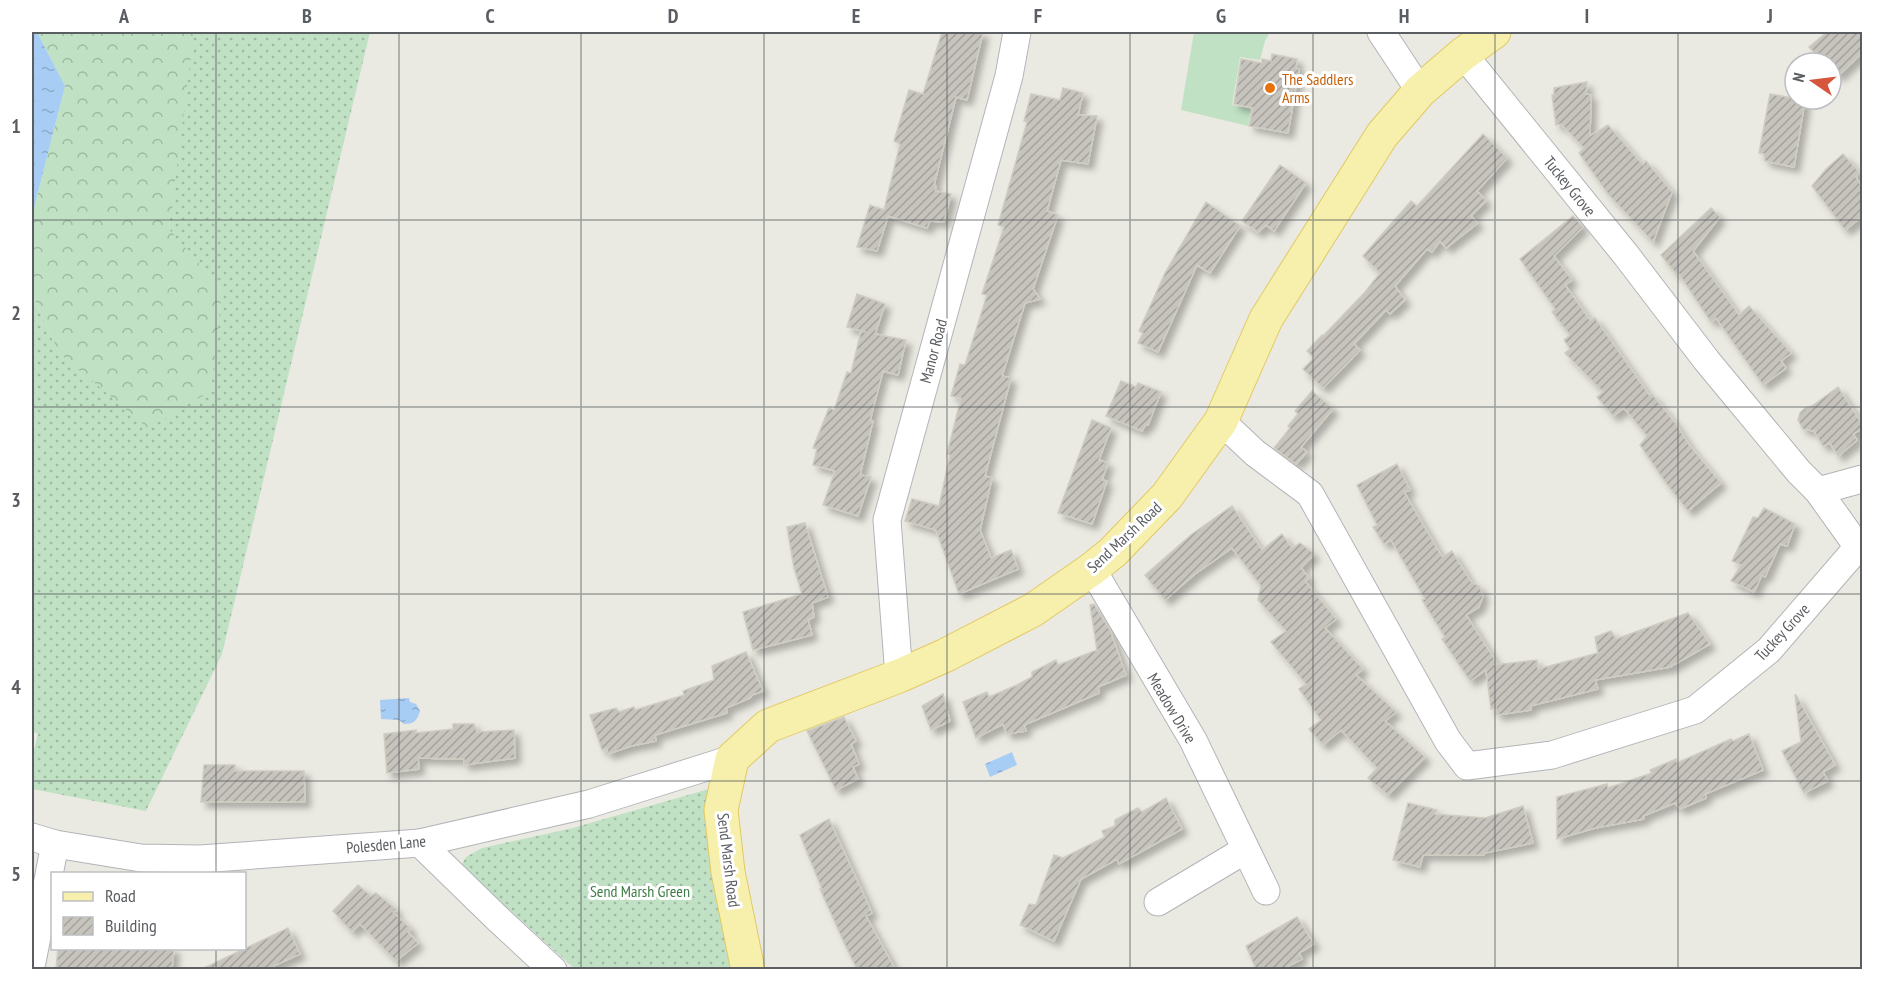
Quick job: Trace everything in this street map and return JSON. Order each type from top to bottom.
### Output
[{"type":"main road","name":"Send Marsh Road","points":[[748,969],[728,872],[721,810],[732,759],[768,726],[946,655],[1033,610],[1113,552],[1167,496],[1221,421],[1266,319],[1382,135],[1420,91],[1463,54],[1494,32]]},
{"type":"street","name":"Manor Road","points":[[899,675],[887,520],[1009,76],[1017,32]]},
{"type":"street","points":[[1381,32],[1420,91]]},
{"type":"street","name":"Tuckey Grove","points":[[1221,421],[1255,453],[1310,494],[1448,741],[1467,766],[1552,755],[1695,710],[1769,650],[1860,549],[1818,491],[1799,472],[1707,361],[1626,255],[1463,54]]},
{"type":"street","points":[[1818,491],[1863,479]]},
{"type":"street","name":"Meadow Drive","points":[[1092,569],[1192,740],[1266,891]]},
{"type":"street","name":"Polesden Lane","points":[[43,840],[141,858],[200,859],[420,843],[589,804],[732,759]]},
{"type":"street","points":[[32,962],[43,840]]},
{"type":"street","points":[[420,843],[496,918],[553,969]]},
{"type":"street","points":[[1158,902],[1245,850]]},
{"type":"green space","points":[[37,32],[194,32],[169,229],[222,290],[211,391],[148,428],[59,353],[32,294],[32,216],[65,86]]},
{"type":"green space","points":[[187,32],[370,32],[222,654],[146,811],[32,789],[32,757],[38,734],[32,731],[32,294],[59,353],[222,290],[169,230]]},
{"type":"green space","points":[[1194,32],[1270,32],[1260,60],[1240,57],[1232,105],[1251,109],[1248,126],[1181,110]]},
{"type":"green space","name":"Send Marsh Green","points":[[709,789],[735,969],[575,969],[461,866],[466,857],[482,848],[573,828]]},
{"type":"water","points":[[32,32],[37,32],[65,86],[32,216]]},
{"type":"water","points":[[409,698],[410,702],[416,704],[420,711],[415,721],[404,724],[399,720],[381,719],[380,700]]},
{"type":"water","points":[[1012,752],[1017,765],[990,777],[985,764]]},
{"type":"building","points":[[942,32],[983,32],[967,100],[956,97],[934,185],[936,186],[935,191],[951,194],[944,222],[930,221],[927,228],[888,216],[877,251],[857,247],[870,205],[884,210],[900,144],[894,141],[909,90],[923,94]]},
{"type":"building","points":[[1827,32],[1863,32],[1863,52],[1843,71],[1843,51],[1813,51],[1809,47]]},
{"type":"building","points":[[1272,54],[1297,59],[1296,68],[1299,69],[1288,133],[1249,126],[1253,108],[1234,104],[1241,59],[1262,63],[1262,59],[1271,61]]},
{"type":"building","points":[[1587,82],[1586,94],[1591,95],[1590,136],[1608,125],[1643,165],[1646,161],[1672,192],[1653,242],[1608,194],[1579,153],[1584,148],[1561,124],[1556,125],[1552,95],[1554,95],[1554,88]]},
{"type":"building","points":[[1063,88],[1083,93],[1078,115],[1097,116],[1088,164],[1061,160],[1047,211],[1058,215],[1033,289],[1040,299],[1025,303],[1002,376],[1011,378],[985,476],[992,478],[980,530],[991,558],[1011,550],[1018,569],[959,594],[936,530],[905,521],[912,499],[939,506],[950,455],[947,454],[961,398],[951,396],[960,364],[965,365],[987,295],[982,294],[1004,227],[998,225],[1027,122],[1024,121],[1031,94],[1060,100]]},
{"type":"building","points":[[1770,94],[1783,96],[1783,111],[1803,111],[1794,167],[1765,161],[1764,154],[1759,153]]},
{"type":"building","points":[[1483,134],[1507,158],[1477,191],[1486,201],[1471,216],[1478,223],[1446,248],[1440,241],[1432,252],[1427,249],[1395,286],[1405,300],[1390,314],[1386,310],[1354,344],[1360,350],[1323,388],[1303,369],[1314,358],[1307,351],[1365,292],[1380,273],[1363,256],[1411,201],[1417,206]]},
{"type":"building","points":[[1843,154],[1859,172],[1856,177],[1863,189],[1863,216],[1845,230],[1812,186]]},
{"type":"building","points":[[1280,165],[1306,183],[1274,231],[1266,225],[1258,232],[1242,221]]},
{"type":"building","points":[[1206,202],[1240,226],[1210,273],[1197,265],[1158,352],[1138,343],[1143,333],[1139,331],[1165,273]]},
{"type":"building","points":[[1711,208],[1720,217],[1693,251],[1739,315],[1749,306],[1791,353],[1781,361],[1786,368],[1763,385],[1716,318],[1711,322],[1679,274],[1677,275],[1661,255]]},
{"type":"building","points":[[1573,216],[1583,227],[1554,256],[1572,280],[1565,285],[1590,320],[1595,318],[1650,396],[1652,394],[1690,446],[1721,483],[1688,511],[1640,445],[1647,436],[1624,408],[1613,416],[1597,397],[1603,392],[1565,353],[1570,349],[1564,340],[1570,335],[1552,312],[1555,309],[1520,259]]},
{"type":"building","points":[[857,294],[885,304],[875,334],[906,340],[898,375],[883,371],[870,420],[873,421],[860,475],[871,477],[858,516],[823,505],[835,471],[813,465],[817,449],[813,448],[829,408],[834,410],[847,372],[851,373],[861,331],[866,332],[847,327]]},
{"type":"building","points":[[1121,381],[1136,387],[1138,383],[1161,392],[1148,425],[1146,424],[1142,431],[1106,416]]},
{"type":"building","points":[[1838,387],[1863,428],[1853,434],[1857,440],[1838,456],[1830,443],[1823,446],[1814,431],[1803,429],[1798,420],[1805,408],[1812,406]]},
{"type":"building","points":[[1312,391],[1333,409],[1301,447],[1307,452],[1296,464],[1274,448],[1298,414],[1295,411]]},
{"type":"building","points":[[1092,420],[1111,428],[1099,460],[1108,463],[1102,480],[1107,481],[1092,524],[1058,513]]},
{"type":"building","points":[[1397,464],[1410,490],[1404,492],[1442,557],[1452,551],[1471,582],[1479,586],[1481,590],[1483,596],[1479,607],[1466,615],[1497,663],[1494,665],[1537,660],[1538,669],[1598,653],[1595,637],[1611,631],[1616,639],[1688,613],[1710,644],[1670,667],[1595,680],[1598,689],[1530,706],[1531,710],[1497,715],[1496,708],[1491,709],[1486,670],[1470,681],[1442,639],[1445,637],[1422,600],[1425,599],[1391,540],[1384,544],[1373,527],[1377,525],[1357,485]]},
{"type":"building","points":[[1232,506],[1262,550],[1282,534],[1292,548],[1300,543],[1314,554],[1301,568],[1309,578],[1305,581],[1336,619],[1325,628],[1363,669],[1356,675],[1396,712],[1385,721],[1425,757],[1388,795],[1368,778],[1377,768],[1341,730],[1323,745],[1309,729],[1321,720],[1299,689],[1306,684],[1271,642],[1286,631],[1258,600],[1261,586],[1232,548],[1195,574],[1165,600],[1145,575],[1192,534]]},
{"type":"building","points":[[1764,508],[1795,524],[1787,546],[1780,544],[1765,577],[1762,575],[1754,592],[1731,581],[1741,565],[1732,561],[1753,517],[1758,518]]},
{"type":"building","points":[[805,523],[828,597],[812,603],[814,617],[808,620],[812,635],[753,650],[743,612],[802,594],[794,568],[787,527]]},
{"type":"building","points":[[1094,604],[1110,630],[1126,675],[1098,687],[1099,693],[1024,725],[1026,731],[1007,734],[1003,724],[976,738],[963,702],[987,692],[989,697],[1017,685],[1032,677],[1032,672],[1056,660],[1058,665],[1097,650],[1090,605]]},
{"type":"building","points":[[746,652],[763,691],[726,708],[727,713],[655,735],[656,741],[608,754],[607,748],[602,750],[590,715],[616,708],[619,712],[634,707],[635,710],[684,695],[683,691],[714,680],[712,666]]},
{"type":"building","points":[[943,694],[950,721],[931,730],[922,706]]},
{"type":"building","points":[[1795,695],[1835,765],[1823,772],[1828,781],[1804,793],[1782,751],[1801,742]]},
{"type":"building","points":[[844,717],[856,741],[851,744],[859,764],[853,767],[858,779],[836,790],[807,731]]},
{"type":"building","points":[[453,724],[474,724],[477,732],[514,730],[515,758],[464,765],[464,759],[418,758],[419,769],[387,773],[384,734],[453,729]]},
{"type":"building","points":[[1749,734],[1763,770],[1705,794],[1706,798],[1680,809],[1675,803],[1643,816],[1644,819],[1595,828],[1557,839],[1557,797],[1607,784],[1608,788],[1652,773],[1650,770],[1676,759],[1677,763],[1731,739],[1733,741]]},
{"type":"building","points":[[204,765],[235,765],[235,771],[304,771],[305,802],[201,802]]},
{"type":"building","points":[[1166,798],[1182,829],[1119,864],[1117,859],[1081,879],[1054,941],[1020,925],[1029,904],[1036,905],[1054,855],[1063,858],[1105,837],[1102,831],[1115,826],[1115,820],[1138,808],[1142,812]]},
{"type":"building","points":[[1408,803],[1437,810],[1435,814],[1485,818],[1523,806],[1533,843],[1484,853],[1484,855],[1423,855],[1420,867],[1393,860]]},
{"type":"building","points":[[829,819],[872,913],[866,916],[895,969],[857,969],[820,889],[822,889],[800,835]]},
{"type":"building","points":[[358,885],[371,896],[376,893],[397,910],[393,912],[411,929],[408,932],[418,943],[396,961],[360,924],[352,932],[333,911]]},
{"type":"building","points":[[1297,917],[1314,944],[1299,953],[1302,959],[1283,969],[1256,969],[1246,946]]},
{"type":"building","points":[[288,928],[300,954],[267,969],[202,969]]},
{"type":"building","points":[[58,950],[174,950],[172,969],[56,969]]},
{"type":"place","name":"The Saddlers Arms","points":[[1270,88]]}]
